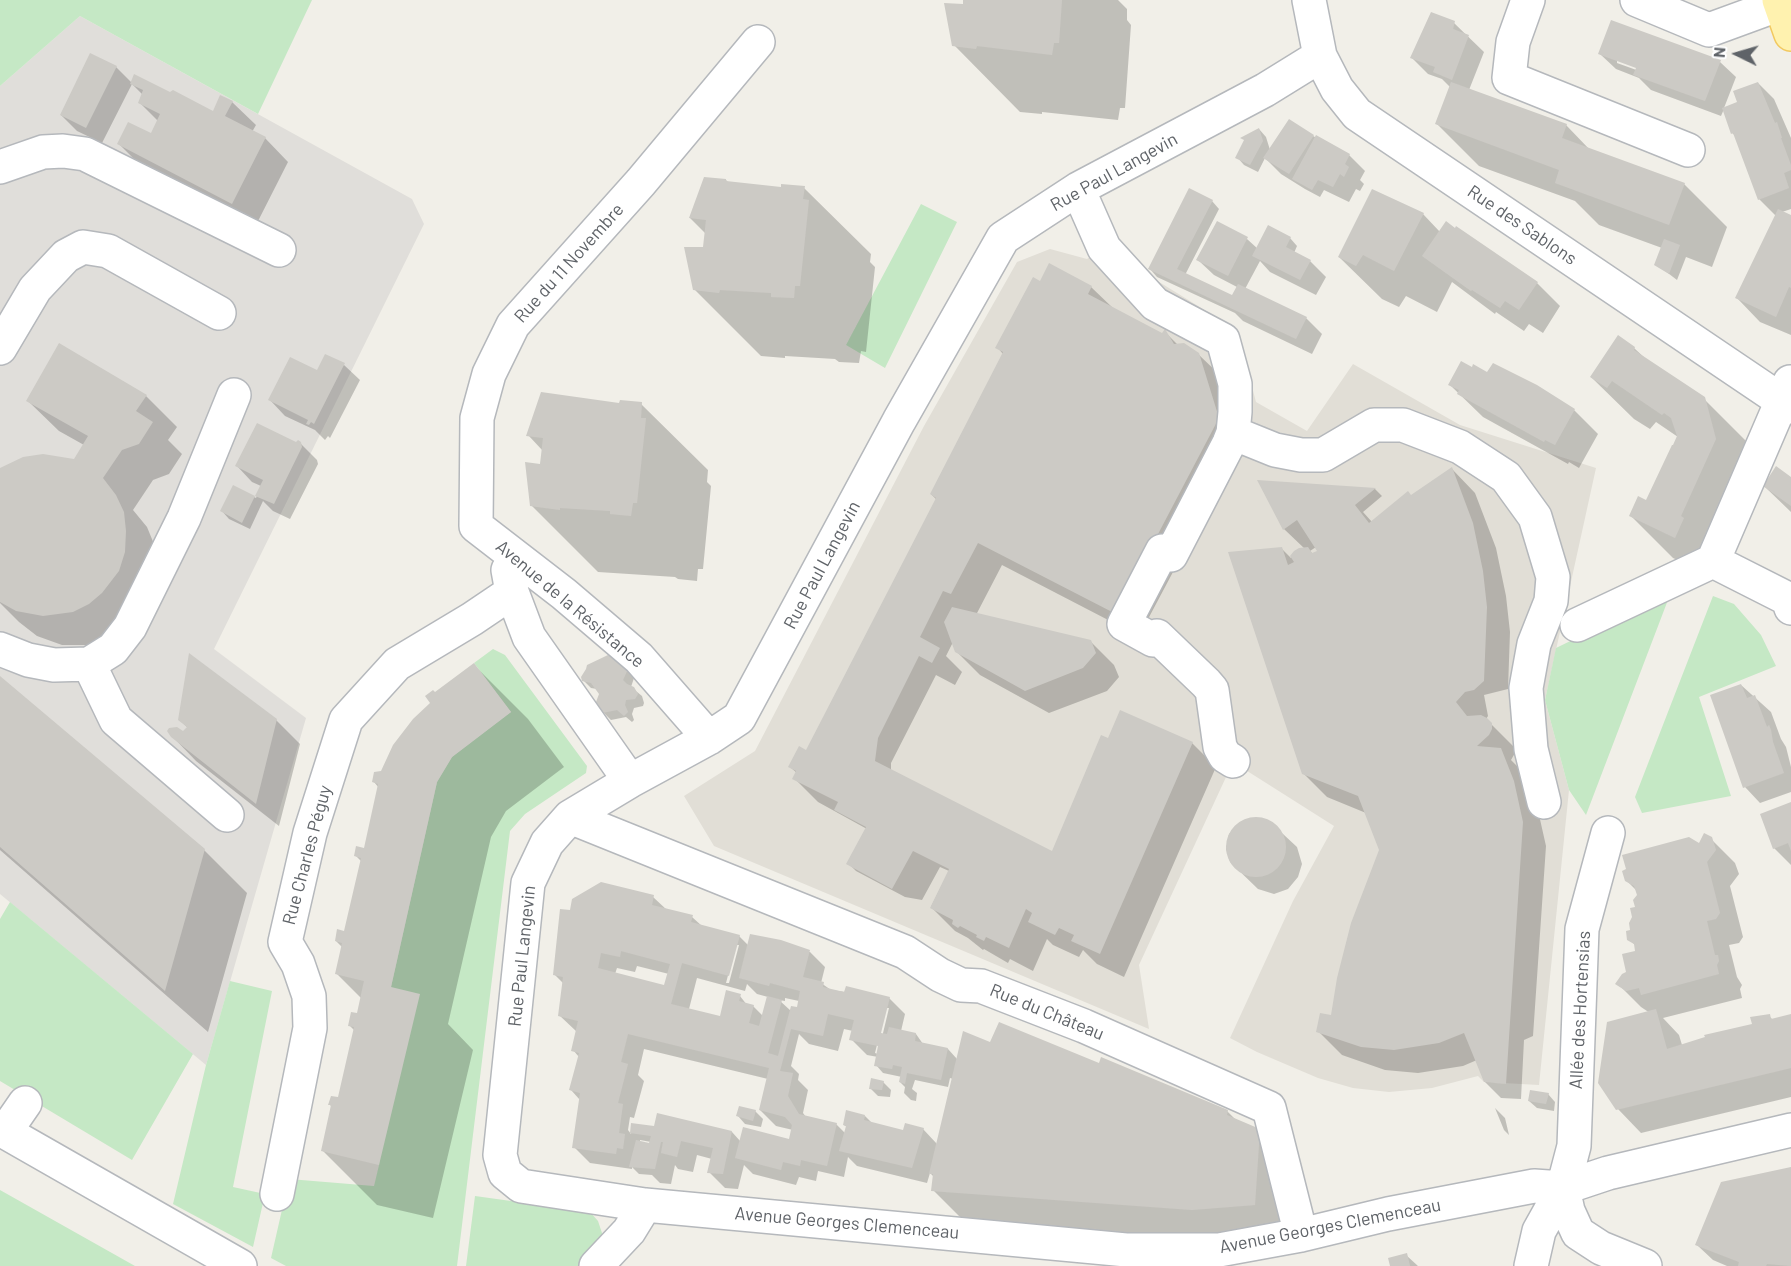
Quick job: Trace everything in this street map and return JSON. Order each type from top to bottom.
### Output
[{"type":"street","name":"Rue des Sablons","points":[[1309,0],[1320,56],[1337,89],[1357,114],[1788,396]]},
{"type":"street","points":[[1528,0],[1513,42],[1509,78],[1688,150]]},
{"type":"street","points":[[1637,0],[1709,30],[1783,13]]},
{"type":"street","name":"Rue du 11 Novembre","points":[[476,526],[477,418],[489,374],[513,325],[641,182],[758,42]]},
{"type":"street","name":"Rue Paul Langevin","points":[[505,1173],[500,1155],[528,884],[547,843],[570,817],[709,738],[739,718],[899,421],[1003,238],[1078,189],[1265,90],[1320,56]]},
{"type":"street","points":[[0,167],[43,153],[63,151],[85,154],[279,250]]},
{"type":"street","points":[[1078,189],[1104,248],[1155,304],[1223,340],[1235,384],[1233,433],[1171,555],[1162,551],[1124,624],[1153,640],[1157,636],[1212,690],[1220,747],[1225,756],[1233,762]]},
{"type":"street","points":[[0,348],[35,289],[66,256],[82,247],[108,251],[219,313]]},
{"type":"street","points":[[0,649],[28,660],[54,664],[89,664],[113,649],[130,627],[184,518],[234,395]]},
{"type":"street","points":[[1577,625],[1713,561],[1769,428],[1788,396]]},
{"type":"street","points":[[1233,433],[1275,450],[1301,455],[1323,455],[1374,425],[1403,425],[1460,447],[1506,477],[1534,517],[1553,577],[1551,601],[1534,644],[1526,688],[1531,749],[1544,802]]},
{"type":"street","name":"Avenue de la Résistance","points":[[476,526],[564,594],[639,658],[709,738]]},
{"type":"street","points":[[504,548],[512,592],[529,637],[630,781]]},
{"type":"street","points":[[1713,561],[1788,598],[1791,608]]},
{"type":"street","name":"Rue Charles Péguy","points":[[277,1194],[310,1028],[309,996],[298,964],[285,942],[310,833],[346,720],[397,664],[512,592]]},
{"type":"street","points":[[89,664],[116,720],[227,815]]},
{"type":"street","name":"Rue du Château","points":[[570,817],[905,952],[940,975],[961,985],[981,986],[1084,1026],[1269,1108],[1301,1235]]},
{"type":"street","name":"Allée des Hortensias","points":[[1531,1266],[1539,1231],[1563,1188],[1574,1146],[1582,929],[1608,833]]},
{"type":"street","points":[[25,1103],[3,1130],[240,1266]]},
{"type":"street","name":"Avenue Georges Clemenceau","points":[[505,1173],[521,1186],[645,1205],[1131,1258],[1219,1250],[1534,1186],[1563,1188],[1608,1173],[1791,1130]]},
{"type":"street","points":[[1563,1188],[1568,1211],[1578,1233],[1601,1248],[1645,1266]]},
{"type":"street","points":[[596,1266],[629,1231],[645,1205]]},
{"type":"shaded area","points":[[80,16],[412,199],[424,224],[214,649],[306,718],[206,1065],[0,894],[0,86]]},
{"type":"shaded area","points":[[1104,248],[1237,330],[1256,402],[1307,431],[1353,364],[1460,425],[1596,468],[1545,700],[1569,790],[1539,1085],[1484,1082],[1478,1076],[1432,1088],[1389,1092],[1353,1088],[1318,1078],[1230,1038],[1293,901],[1334,826],[1233,762],[1139,965],[1149,1029],[714,846],[684,796],[755,751],[924,426],[1017,262],[1050,249],[1087,259]]},
{"type":"green space","points":[[0,0],[312,0],[258,114],[80,16],[0,86]]},
{"type":"green space","points":[[921,204],[957,222],[885,368],[846,345]]},
{"type":"green space","points":[[1671,592],[1586,815],[1569,790],[1545,700],[1556,648]]},
{"type":"green space","points":[[1713,596],[1734,604],[1761,635],[1776,666],[1699,697],[1731,796],[1642,813],[1635,797]]},
{"type":"green space","points":[[493,649],[505,655],[587,766],[586,773],[525,814],[510,831],[457,1266],[286,1266],[271,1258],[289,1179],[374,1186],[379,1165],[391,987],[437,782],[452,757],[511,712],[474,663]]},
{"type":"green space","points":[[10,902],[193,1054],[132,1160],[0,1081],[0,919]]},
{"type":"green space","points":[[230,981],[272,991],[233,1187],[265,1194],[253,1247],[173,1204],[206,1065]]},
{"type":"green space","points":[[0,1190],[135,1266],[0,1266]]},
{"type":"green space","points":[[475,1196],[590,1212],[598,1221],[602,1233],[602,1245],[585,1266],[466,1266]]},
{"type":"building","points":[[963,0],[1062,0],[1059,43],[1054,43],[1052,55],[977,46],[976,49],[952,46],[944,3],[963,4]]},
{"type":"building","points":[[1431,12],[1455,21],[1453,29],[1469,35],[1452,80],[1433,72],[1435,67],[1410,58]]},
{"type":"building","points":[[1611,20],[1721,60],[1705,101],[1633,75],[1636,68],[1598,54]]},
{"type":"building","points":[[90,53],[117,66],[86,128],[60,115]]},
{"type":"building","points":[[134,74],[170,92],[173,90],[213,111],[220,95],[233,101],[225,116],[266,137],[232,204],[117,144],[128,122],[151,133],[160,114],[138,103],[143,90],[130,84]]},
{"type":"building","points":[[1451,82],[1567,124],[1562,138],[1685,183],[1669,225],[1555,183],[1559,170],[1435,124]]},
{"type":"building","points":[[1758,82],[1775,123],[1777,122],[1791,170],[1784,173],[1789,188],[1758,200],[1722,108],[1737,102],[1733,91]]},
{"type":"building","points":[[1289,119],[1314,135],[1289,174],[1263,158]]},
{"type":"building","points":[[1259,128],[1263,141],[1250,165],[1235,158],[1244,140],[1240,138]]},
{"type":"building","points":[[1316,135],[1350,154],[1345,164],[1349,167],[1344,177],[1340,174],[1333,187],[1318,180],[1312,190],[1292,179]]},
{"type":"building","points":[[704,177],[781,187],[781,184],[805,186],[803,199],[809,200],[800,286],[795,286],[794,298],[771,297],[771,293],[720,290],[719,293],[693,290],[684,247],[703,247],[706,220],[689,218]]},
{"type":"building","points":[[1189,188],[1213,200],[1177,269],[1232,295],[1238,284],[1307,317],[1296,339],[1148,269]]},
{"type":"building","points":[[1372,189],[1424,213],[1394,271],[1363,255],[1356,266],[1338,257]]},
{"type":"building","points":[[1778,209],[1791,215],[1791,288],[1789,287],[1776,317],[1735,298]]},
{"type":"building","points":[[1217,221],[1248,237],[1228,276],[1196,260]]},
{"type":"building","points":[[1446,221],[1538,282],[1519,310],[1505,301],[1500,308],[1471,291],[1422,256]]},
{"type":"building","points":[[1268,225],[1291,237],[1286,247],[1311,260],[1300,280],[1252,256]]},
{"type":"building","points":[[1664,239],[1680,245],[1669,274],[1654,265]]},
{"type":"building","points":[[1049,263],[1092,286],[1088,294],[1162,333],[1165,329],[1174,344],[1184,343],[1199,353],[1219,418],[1116,614],[978,543],[951,594],[943,591],[920,637],[940,648],[932,663],[919,656],[878,738],[875,761],[1052,851],[1101,735],[1108,738],[1120,710],[1193,742],[1100,954],[1071,941],[1074,935],[1059,928],[1055,935],[1028,922],[1032,913],[1026,909],[1009,948],[986,937],[984,941],[960,926],[958,928],[952,924],[953,920],[930,908],[949,869],[913,851],[892,889],[846,864],[866,827],[834,810],[838,802],[792,779],[796,771],[788,767],[799,746],[806,750],[936,498],[930,494],[1003,352],[995,348],[1033,277],[1040,281]]},
{"type":"building","points":[[1618,335],[1635,347],[1634,350],[1705,397],[1716,439],[1681,516],[1684,518],[1675,538],[1629,516],[1638,496],[1646,500],[1677,436],[1671,418],[1664,413],[1662,415],[1612,381],[1607,388],[1590,377]]},
{"type":"building","points":[[59,343],[147,395],[136,411],[153,422],[139,444],[122,450],[103,478],[116,495],[124,512],[125,552],[119,571],[102,593],[89,604],[73,612],[43,616],[16,611],[0,602],[0,468],[23,457],[43,454],[74,459],[88,436],[26,401]]},
{"type":"building","points":[[325,354],[345,363],[314,424],[311,422],[309,425],[306,424],[308,420],[268,400],[290,357],[317,370]]},
{"type":"building","points":[[1461,361],[1472,367],[1473,364],[1487,372],[1493,363],[1537,385],[1575,409],[1555,445],[1545,440],[1544,442],[1457,394],[1459,390],[1448,385]]},
{"type":"building","points":[[541,392],[619,403],[620,400],[642,402],[641,418],[646,418],[637,503],[633,503],[631,516],[610,514],[610,511],[560,508],[560,510],[530,506],[525,462],[540,464],[543,438],[526,436]]},
{"type":"building","points":[[257,423],[296,442],[298,440],[301,442],[302,447],[274,504],[255,496],[263,480],[235,466]]},
{"type":"building","points":[[1776,466],[1791,477],[1791,506],[1763,486]]},
{"type":"building","points":[[1452,467],[1473,523],[1483,571],[1487,607],[1484,681],[1474,690],[1465,692],[1456,702],[1467,716],[1481,715],[1492,723],[1489,735],[1477,746],[1501,748],[1514,781],[1523,822],[1506,1084],[1484,1082],[1464,1033],[1439,1043],[1394,1050],[1361,1047],[1316,1032],[1320,1013],[1331,1015],[1337,978],[1351,923],[1379,850],[1358,796],[1302,774],[1228,552],[1282,547],[1288,565],[1294,562],[1290,556],[1299,548],[1308,547],[1312,553],[1317,551],[1297,520],[1283,530],[1257,480],[1376,488],[1355,505],[1369,523],[1408,491],[1411,495]]},
{"type":"building","points":[[233,485],[255,496],[242,523],[220,511]]},
{"type":"building","points":[[952,607],[1091,640],[1096,653],[1083,668],[1025,691],[955,652],[944,622]]},
{"type":"building","points":[[189,653],[277,719],[256,804],[171,737],[167,731],[169,728],[177,727],[183,731],[187,727],[178,720]]},
{"type":"building","points":[[608,655],[616,658],[628,669],[623,680],[634,687],[638,694],[635,699],[626,700],[625,705],[628,712],[624,716],[617,710],[602,713],[596,702],[599,694],[591,683],[582,681],[581,677],[587,665]]},
{"type":"building","points":[[474,663],[511,712],[452,757],[437,782],[391,987],[420,994],[379,1165],[321,1151],[331,1105],[328,1105],[331,1096],[338,1097],[354,1027],[348,1026],[351,1012],[357,1013],[364,981],[335,974],[342,943],[335,941],[337,929],[344,931],[361,858],[354,856],[356,846],[364,848],[378,784],[372,782],[374,772],[381,771],[393,745],[413,719],[430,703],[425,696],[433,690],[435,692]]},
{"type":"building","points":[[0,676],[205,849],[165,991],[0,847]]},
{"type":"building","points":[[1741,684],[1747,698],[1755,695],[1767,727],[1769,725],[1771,730],[1784,773],[1743,788],[1710,695]]},
{"type":"building","points":[[1791,802],[1791,851],[1788,843],[1773,849],[1760,814]]},
{"type":"building","points":[[1250,817],[1262,817],[1273,822],[1281,830],[1286,847],[1284,859],[1273,872],[1262,877],[1250,877],[1239,872],[1231,864],[1226,853],[1226,841],[1231,830],[1239,822]]},
{"type":"building","points":[[1704,833],[1712,837],[1716,850],[1707,862],[1720,913],[1716,919],[1707,921],[1715,955],[1718,955],[1719,974],[1641,995],[1639,988],[1626,991],[1615,984],[1626,972],[1622,954],[1635,951],[1634,944],[1627,940],[1626,931],[1630,930],[1629,923],[1632,917],[1630,908],[1635,907],[1633,900],[1637,895],[1634,886],[1625,881],[1622,871],[1626,869],[1622,855],[1689,837],[1699,843]]},
{"type":"building","points":[[601,882],[654,895],[652,905],[693,915],[691,922],[740,935],[729,976],[682,963],[671,1004],[720,1016],[726,990],[741,994],[739,1001],[754,1005],[749,1023],[759,1026],[767,996],[782,1000],[768,1053],[778,1056],[791,1006],[797,1007],[800,991],[739,978],[750,934],[781,940],[810,950],[803,977],[824,982],[823,987],[844,992],[846,986],[890,997],[881,1033],[887,1034],[889,1027],[916,1033],[915,1041],[948,1048],[941,1080],[907,1073],[905,1084],[899,1082],[902,1067],[893,1065],[892,1069],[874,1066],[878,1046],[849,1040],[854,1020],[828,1014],[823,1036],[791,1029],[780,1071],[793,1073],[788,1096],[799,1114],[837,1123],[827,1166],[801,1160],[800,1166],[783,1162],[781,1170],[735,1158],[743,1127],[789,1139],[792,1125],[785,1117],[759,1110],[769,1068],[628,1034],[621,1062],[628,1064],[618,1103],[623,1104],[619,1133],[625,1134],[623,1149],[617,1148],[616,1154],[572,1148],[580,1093],[569,1090],[579,1053],[571,1051],[578,1021],[558,1016],[563,977],[553,975],[560,909],[570,910],[572,899]],"holes":[[[621,951],[670,964],[664,985],[598,968],[601,953],[620,957]]]},
{"type":"building","points":[[1656,1009],[1667,1049],[1705,1037],[1704,1035],[1752,1024],[1750,1017],[1770,1014],[1771,1019],[1791,1014],[1791,1068],[1616,1110],[1598,1083],[1607,1022]]},
{"type":"building","points":[[999,1022],[1099,1063],[1101,1057],[1228,1110],[1227,1115],[1260,1129],[1255,1205],[1192,1210],[931,1191],[933,1174],[929,1174],[963,1031],[990,1042]]},
{"type":"building","points":[[871,1078],[884,1081],[882,1090],[869,1089]]},
{"type":"building","points":[[1530,1090],[1549,1093],[1546,1104],[1528,1101]]},
{"type":"building","points":[[739,1106],[756,1110],[753,1121],[736,1116]]},
{"type":"building","points":[[846,1110],[865,1115],[864,1120],[903,1130],[905,1123],[924,1128],[912,1168],[839,1151],[846,1126],[843,1125]]},
{"type":"building","points":[[657,1113],[732,1131],[723,1174],[707,1173],[713,1148],[681,1141],[677,1157],[661,1153],[663,1142],[661,1142],[655,1169],[629,1167],[636,1140],[649,1143],[651,1136],[630,1133],[631,1123],[654,1126]]},
{"type":"building","points":[[1791,1167],[1791,1266],[1767,1264],[1766,1266],[1738,1266],[1739,1262],[1695,1245],[1721,1182]]},
{"type":"building","points":[[1407,1253],[1410,1266],[1390,1266],[1388,1258]]}]
